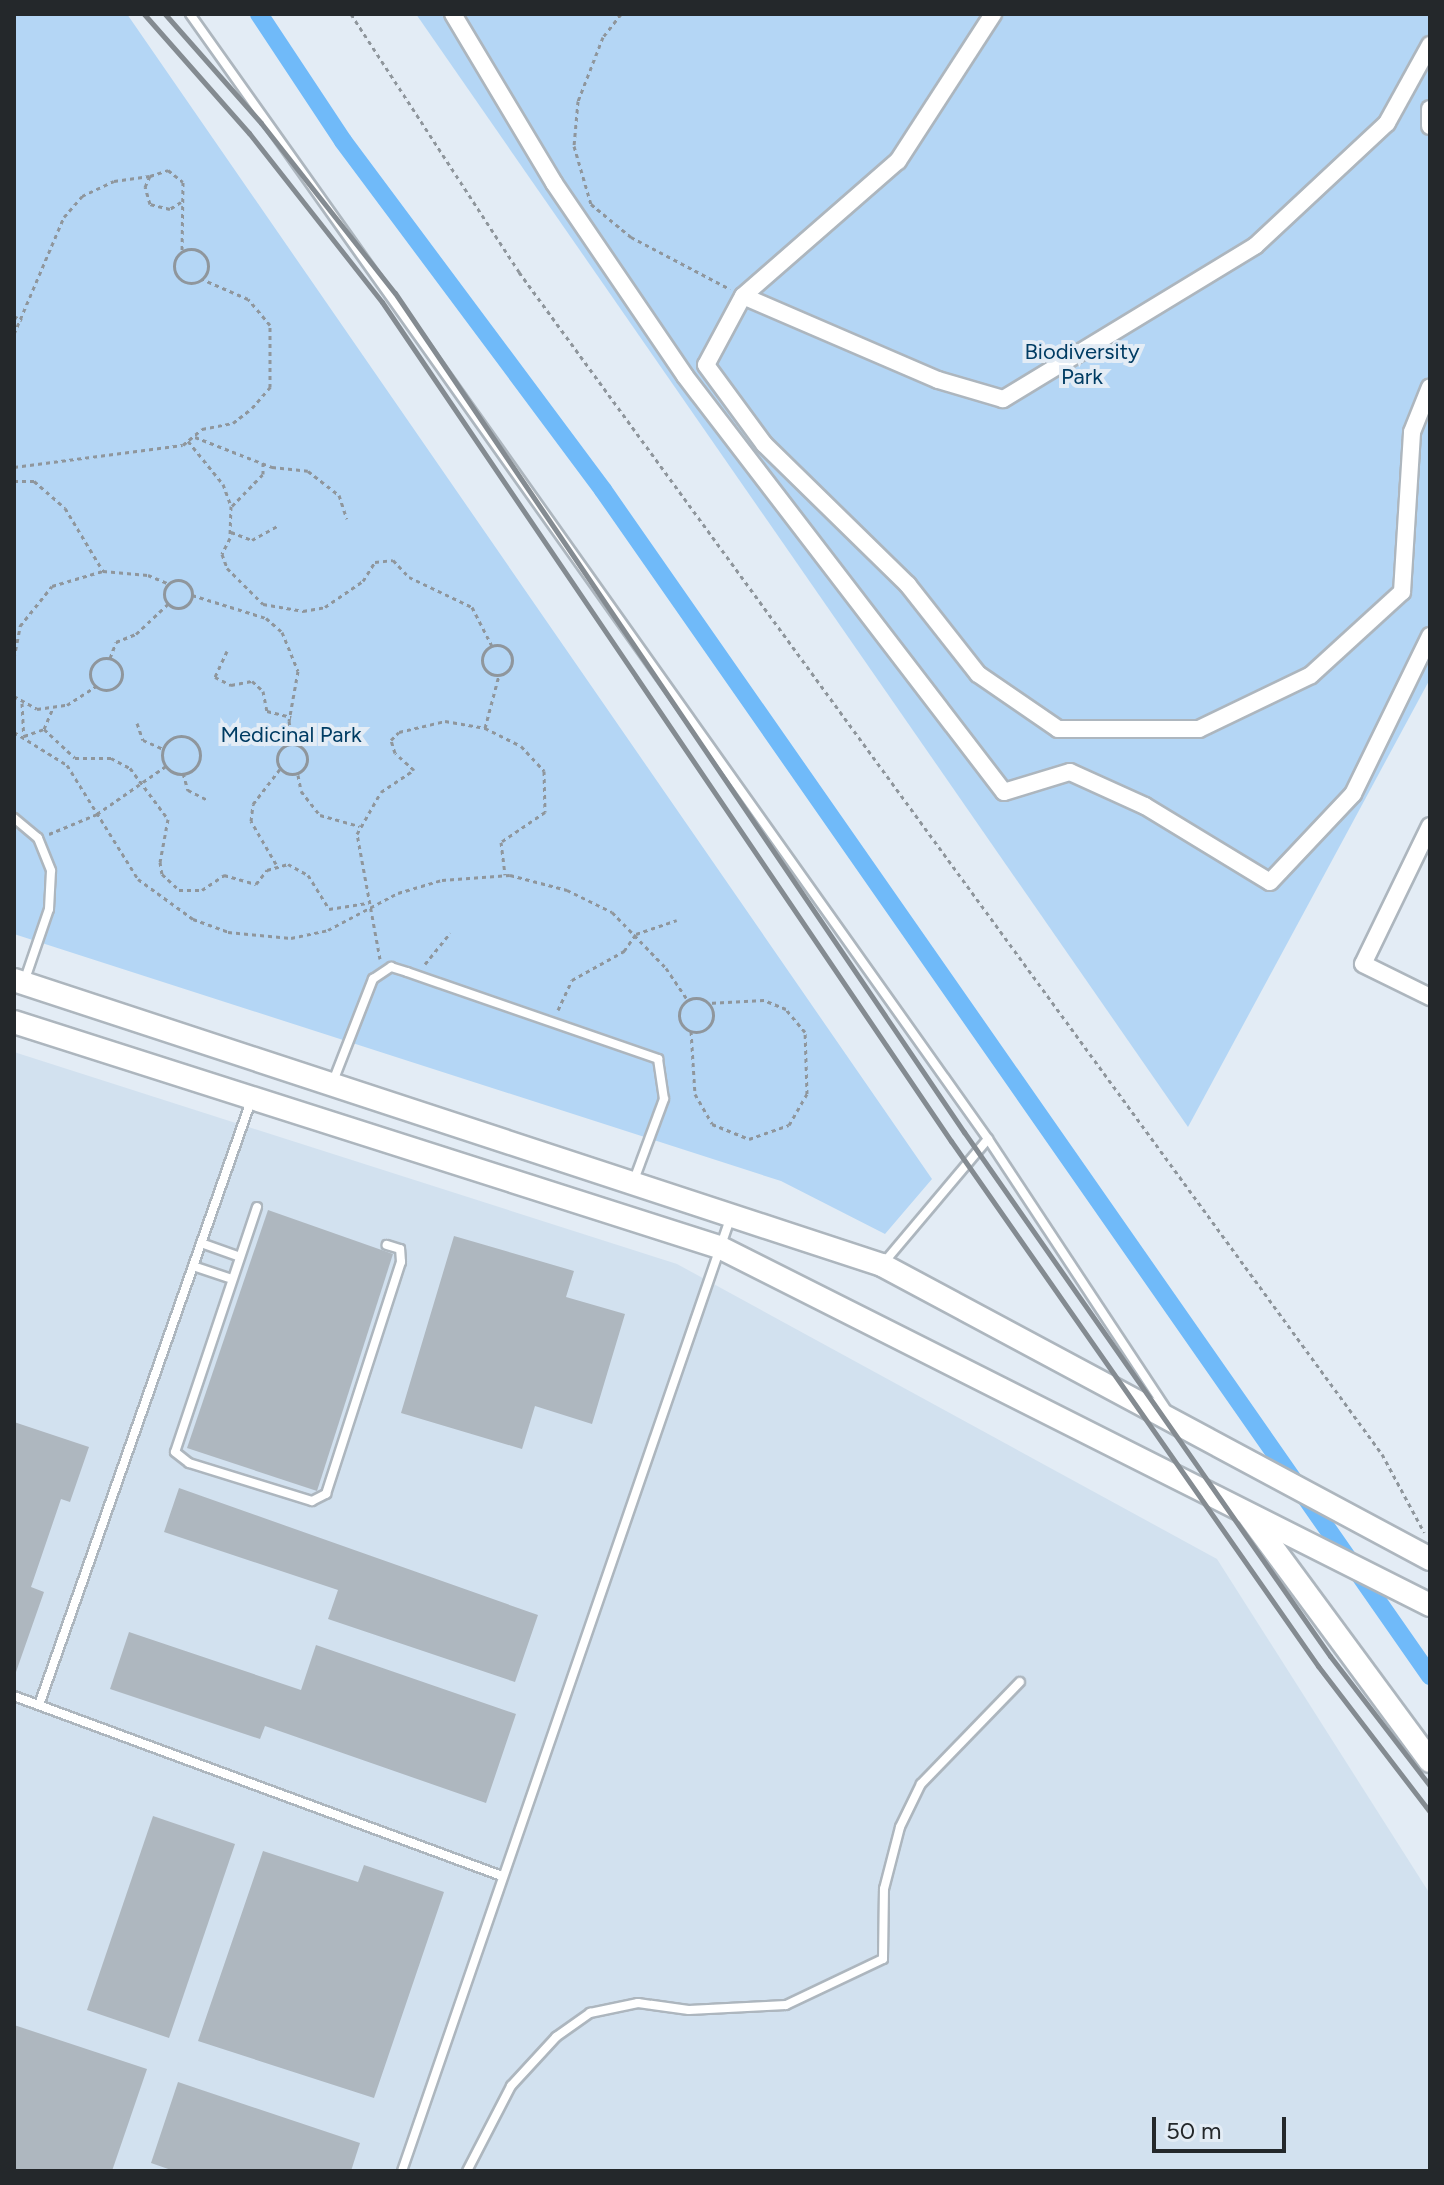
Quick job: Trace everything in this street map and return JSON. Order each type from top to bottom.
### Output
[{"type":"street","points":[[453,14],[538,159],[685,376],[1004,792],[1070,772],[1145,806],[1270,882],[1353,794],[1430,636]]},
{"type":"street","points":[[993,14],[898,161],[743,296],[706,365],[764,444],[908,585],[978,674],[1058,729],[1199,729],[1311,675],[1402,592],[1412,432],[1430,387]]},
{"type":"street","points":[[743,296],[938,380],[1003,399],[1255,246],[1387,123],[1430,45]]},
{"type":"street","points":[[1430,109],[1430,126]]},
{"type":"street","points":[[1430,826],[1363,964],[1430,997]]},
{"type":"street","points":[[19,981],[332,1085],[733,1211],[882,1265],[1204,1442],[1430,1559]]},
{"type":"street","points":[[14,1022],[719,1247],[1430,1605]]},
{"type":"street","points":[[1256,1517],[1430,1761]]},
{"type":"lane","points":[[190,14],[988,1139],[1177,1427]]},
{"type":"lane","points":[[14,818],[38,838],[47,853],[51,890],[19,981]]},
{"type":"lane","points":[[332,1085],[381,971],[416,975],[647,1053],[663,1069],[664,1099],[634,1180]]},
{"type":"lane","points":[[39,1705],[252,1096]]},
{"type":"lane","points":[[882,1265],[988,1139]]},
{"type":"lane","points":[[257,1207],[175,1452],[189,1463],[318,1500],[326,1494],[401,1262],[400,1249],[387,1245]]},
{"type":"lane","points":[[402,2171],[733,1211]]},
{"type":"lane","points":[[201,1243],[240,1257]]},
{"type":"lane","points":[[193,1266],[232,1279]]},
{"type":"lane","points":[[467,2171],[511,2086],[556,2037],[590,2013],[638,2003],[689,2010],[786,2005],[883,1959],[888,1863],[907,1812],[950,1750],[1020,1682]]},
{"type":"lane","points":[[14,1696],[502,1876]]},
{"type":"path","points":[[351,14],[519,272],[1382,1454],[1430,1543]]},
{"type":"path","points":[[621,14],[603,37],[578,101],[574,146],[591,204],[631,237],[743,296]]},
{"type":"path","points":[[14,334],[52,237],[82,196],[114,181],[168,170],[179,176],[181,202],[182,251],[175,259],[176,275],[185,282],[202,279],[262,311],[275,361],[270,387],[252,408],[188,441],[14,467]]},
{"type":"path","points":[[150,176],[145,193],[150,204],[170,209],[181,202]]},
{"type":"path","points":[[182,251],[198,250],[207,258],[202,279]]},
{"type":"path","points":[[14,316],[22,320]]},
{"type":"path","points":[[195,437],[263,463],[320,478],[339,495],[347,519]]},
{"type":"path","points":[[188,441],[223,484],[231,506],[231,532],[222,554],[227,568],[263,604],[303,611],[325,607],[363,581],[375,562],[393,560],[409,577],[472,607],[492,646],[511,656],[508,670],[499,675],[485,728]]},
{"type":"path","points":[[231,506],[263,474],[263,463]]},
{"type":"path","points":[[14,481],[34,481],[65,508],[103,571]]},
{"type":"path","points":[[231,532],[252,540],[277,526]]},
{"type":"path","points":[[14,658],[20,626],[35,613],[39,595],[103,571],[148,575],[169,584],[182,581],[192,595],[266,618],[282,632],[298,671],[291,717],[293,744],[307,756],[298,773],[301,791],[320,815],[359,826]]},
{"type":"path","points":[[96,686],[92,667],[110,658],[116,642],[136,634],[168,604],[169,584]]},
{"type":"path","points":[[168,604],[185,606],[192,595]]},
{"type":"path","points":[[492,646],[484,652],[483,666],[499,675]]},
{"type":"path","points":[[227,651],[215,677],[231,685],[252,681],[263,691],[267,711],[291,717]]},
{"type":"path","points":[[24,736],[44,729],[52,710],[96,686],[111,690],[122,679],[119,664],[110,658]]},
{"type":"path","points":[[14,678],[22,703],[24,736]]},
{"type":"path","points":[[22,703],[52,710]]},
{"type":"path","points":[[381,971],[357,858],[359,826],[381,792],[414,770],[395,753],[391,740],[399,732],[445,721],[485,728],[521,746],[548,785],[540,820],[501,842],[505,875]]},
{"type":"path","points":[[137,723],[143,740],[163,749]]},
{"type":"path","points":[[44,729],[75,758],[122,760],[168,819],[160,862],[162,874],[179,890],[202,890],[224,875],[256,884],[276,866],[300,867],[329,909],[366,903]]},
{"type":"path","points":[[14,732],[67,765],[138,879],[179,911],[228,932],[291,938],[328,930],[398,893],[442,880],[505,875],[579,895],[636,934],[688,1001],[764,1000],[786,1009],[805,1032],[807,1094],[789,1125],[749,1139],[712,1124],[695,1094],[691,1031],[680,1014],[688,1001]]},
{"type":"path","points":[[163,749],[182,736],[197,745],[198,763],[183,773]]},
{"type":"path","points":[[276,866],[251,821],[253,804],[280,769],[279,750],[293,744]]},
{"type":"path","points":[[163,749],[166,766]]},
{"type":"path","points":[[38,838],[97,814],[166,766]]},
{"type":"path","points":[[166,766],[183,773]]},
{"type":"path","points":[[280,769],[298,773]]},
{"type":"path","points":[[183,773],[188,790],[208,800]]},
{"type":"path","points":[[553,1021],[572,980],[624,951],[636,934],[677,920]]},
{"type":"path","points":[[416,975],[450,933]]},
{"type":"path","points":[[691,1031],[711,1023],[708,1003]]},
{"type":"shaded area","points":[[14,1052],[677,1264],[1217,1559],[1430,1894],[1430,2171],[14,2171]]},
{"type":"green space","name":"Medicinal Park","points":[[14,14],[127,14],[932,1179],[885,1234],[781,1181],[14,934]]},
{"type":"green space","name":"Biodiversity Park","points":[[416,14],[1430,14],[1430,679],[1188,1127]]},
{"type":"building","points":[[268,1210],[393,1254],[317,1491],[187,1448]]},
{"type":"building","points":[[454,1236],[574,1271],[566,1297],[625,1314],[592,1424],[535,1406],[522,1449],[401,1413]]},
{"type":"building","points":[[14,1422],[89,1447],[70,1502],[61,1499],[31,1587],[44,1592],[16,1672]]},
{"type":"building","points":[[179,1488],[538,1615],[515,1682],[328,1619],[338,1590],[164,1532]]},
{"type":"building","points":[[129,1632],[301,1690],[316,1645],[516,1714],[486,1803],[265,1726],[260,1739],[110,1689]]},
{"type":"building","points":[[153,1816],[235,1844],[169,2038],[87,2010]]},
{"type":"building","points":[[263,1851],[358,1882],[364,1865],[444,1892],[374,2098],[198,2041]]},
{"type":"building","points":[[14,2025],[147,2069],[112,2171],[14,2171]]},
{"type":"building","points":[[178,2082],[360,2143],[351,2171],[174,2171],[151,2163]]},
{"type":"waterway","points":[[259,14],[343,141],[603,490],[1430,1676]]},
{"type":"railway","points":[[144,14],[249,133],[382,302],[951,1141],[1318,1666],[1430,1812]]},
{"type":"railway","points":[[165,14],[261,123],[395,293],[964,1132],[1330,1656],[1430,1786]]}]
